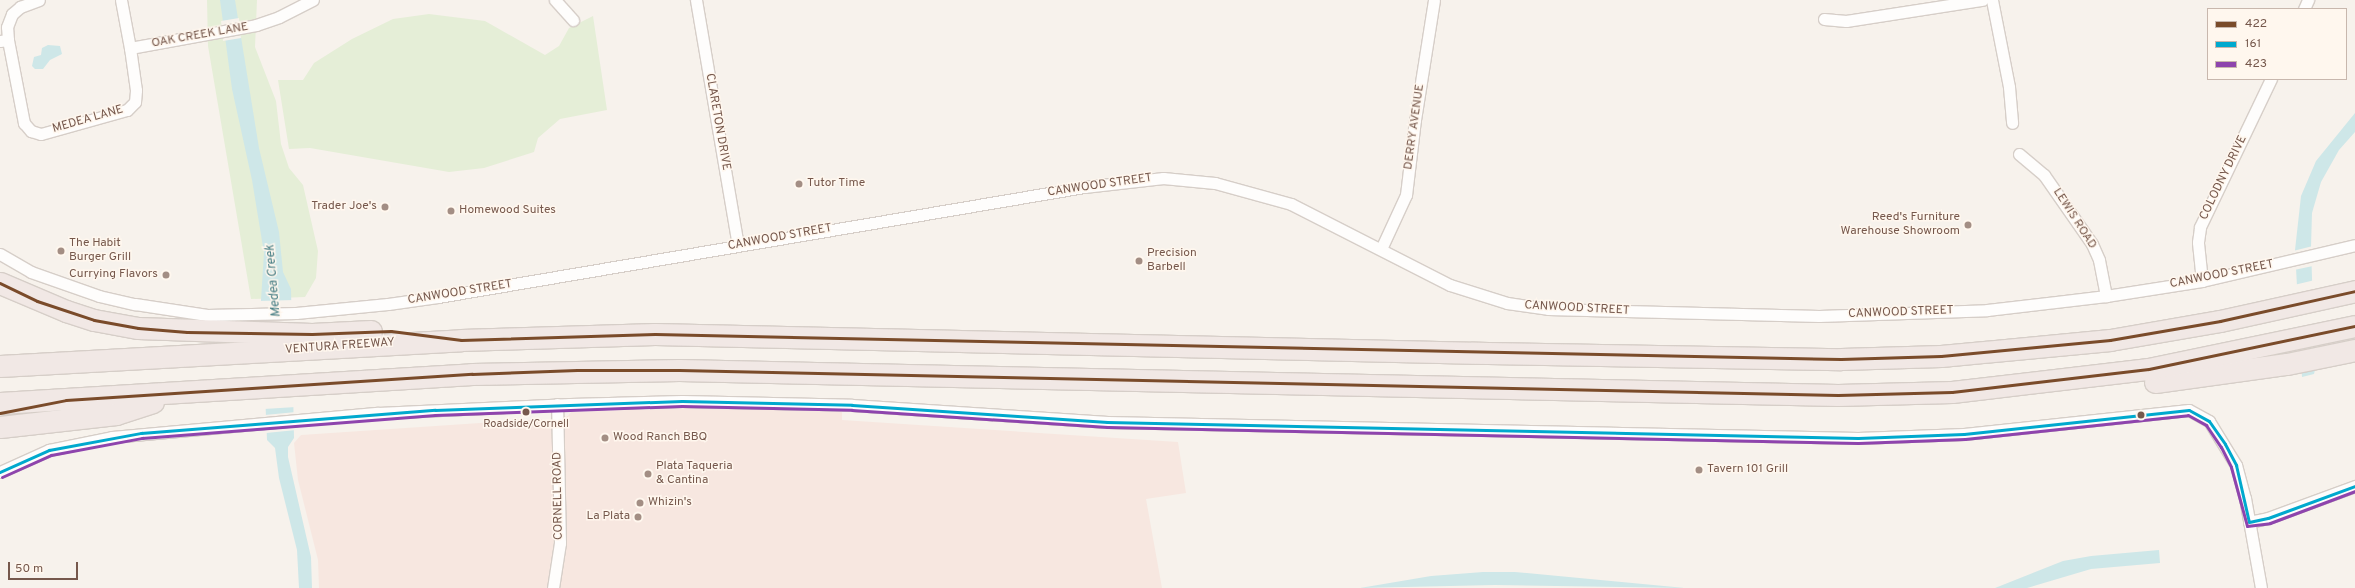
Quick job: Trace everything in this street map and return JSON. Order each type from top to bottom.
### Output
[{"type":"highway","points":[[0,283],[66,312],[114,325],[187,332],[252,324],[312,341]]},
{"type":"highway","name":"VENTURA FREEWAY","points":[[0,366],[253,353],[312,341],[461,340],[662,334],[1841,359],[1941,356],[2110,340],[2317,300],[2355,291]]},
{"type":"highway","points":[[0,403],[179,393],[479,373],[679,370],[1838,395],[1952,392],[2149,369],[2286,342],[2355,326]]},
{"type":"highway","points":[[1952,392],[2000,400],[2287,364],[2355,350]]},
{"type":"highway","points":[[0,427],[116,414],[179,393]]},
{"type":"highway","points":[[0,413],[66,400]]},
{"type":"street","points":[[4,41],[12,14],[20,7],[39,0]]},
{"type":"street","points":[[121,0],[130,48]]},
{"type":"street","name":"OAK CREEK LANE","points":[[130,48],[253,26],[279,17],[313,0]]},
{"type":"street","points":[[555,0],[573,20]]},
{"type":"street","name":"CLARETON DRIVE","points":[[696,0],[738,245]]},
{"type":"street","name":"DERRY AVENUE","points":[[1381,249],[1406,195],[1414,120],[1434,0]]},
{"type":"street","points":[[1824,19],[1846,21],[1982,0]]},
{"type":"street","points":[[1992,0],[2010,87],[2012,123]]},
{"type":"street","name":"MEDEA LANE","points":[[4,41],[24,123],[31,131],[41,134],[127,110],[135,102],[136,90],[130,48]]},
{"type":"street","name":"COLODNY DRIVE","points":[[2202,281],[2198,242],[2200,227],[2271,80]]},
{"type":"street","name":"LEWIS ROAD","points":[[2019,154],[2044,175],[2092,244],[2099,260],[2106,296]]},
{"type":"street","name":"CANWOOD STREET","points":[[0,254],[30,272],[99,296],[167,311],[252,324],[296,313],[388,304],[446,296],[1084,187],[1163,178],[1216,184],[1266,196],[1316,214],[1450,285],[1507,303],[1548,309],[1819,316],[1892,315],[1987,310],[2106,296],[2202,281],[2355,245]]},
{"type":"street","points":[[0,472],[32,456],[76,443],[141,434],[428,410],[557,404],[682,401],[852,404],[1107,422],[1858,438],[1964,434],[2177,410],[2200,414],[2216,429],[2236,465],[2249,522],[2261,588]]},
{"type":"street","name":"CORNELL ROAD","points":[[554,588],[560,543],[557,404]]},
{"type":"street","points":[[2249,522],[2268,518],[2355,486]]},
{"type":"shaded area","points":[[686,408],[842,411],[842,420],[1178,442],[1186,493],[1146,499],[1162,588],[319,588],[318,560],[298,480],[294,443],[301,435],[541,419],[545,422],[552,422],[552,417],[568,416],[571,412]]},
{"type":"green space","points":[[207,0],[257,0],[255,47],[276,101],[281,144],[289,168],[303,185],[318,251],[316,278],[305,297],[251,299],[208,46]]},
{"type":"green space","points":[[429,14],[485,21],[545,55],[559,46],[569,28],[593,16],[607,110],[560,119],[538,138],[534,152],[484,168],[449,172],[310,148],[289,149],[278,80],[303,80],[314,63],[352,39],[393,19]]},
{"type":"water","name":"Medea Creek","points":[[220,0],[235,0],[259,148],[279,232],[283,272],[291,289],[294,438],[288,447],[288,457],[311,557],[312,588],[299,588],[297,550],[279,478],[275,448],[267,440],[261,300],[264,253],[252,180],[232,89]]},
{"type":"water","points":[[48,45],[60,46],[62,54],[50,60],[43,69],[35,69],[32,66],[34,57],[41,55],[42,48]]},
{"type":"water","points":[[2355,113],[2355,132],[2339,150],[2321,182],[2312,213],[2311,247],[2315,370],[2314,374],[2302,377],[2295,250],[2301,196],[2316,161]]},
{"type":"water","points":[[2159,550],[2160,563],[2091,569],[2027,588],[1995,588],[2063,561],[2091,556]]},
{"type":"water","points":[[1483,572],[1515,572],[1685,588],[1495,585],[1360,588],[1431,576]]},
{"type":"pier","points":[[239,18],[241,38],[223,41],[221,21]]},
{"type":"pier","points":[[2313,246],[2313,266],[2294,270],[2293,251]]},
{"type":"pier","points":[[2315,280],[2317,365],[2298,368],[2294,285]]},
{"type":"pier","points":[[294,300],[295,323],[260,325],[259,301]]},
{"type":"pier","points":[[260,327],[295,328],[296,407],[264,409]]},
{"type":"pier","points":[[296,412],[296,430],[266,433],[265,415]]},
{"type":"transit line","name":"422","points":[[0,283],[37,301],[94,320],[138,328],[187,332],[312,334],[391,331],[461,340],[655,334],[1841,359],[1941,356],[2110,340],[2220,321],[2355,291]]},
{"type":"transit line","name":"422","points":[[0,413],[66,400],[472,374],[577,370],[679,370],[1838,395],[1952,392],[2149,369],[2355,326]]},
{"type":"transit line","name":"161","points":[[0,472],[49,450],[141,433],[435,410],[682,401],[852,405],[1107,422],[1858,438],[1964,434],[2189,410],[2209,421],[2225,444],[2236,465],[2249,522],[2268,518],[2355,486]]},
{"type":"transit line","name":"423","points":[[2,477],[51,455],[142,438],[435,415],[682,406],[852,410],[1107,427],[1858,443],[1965,439],[2188,415],[2206,425],[2221,447],[2231,467],[2247,526],[2270,523],[2355,491]]},
{"type":"place","name":"Tutor Time","points":[[799,184]]},
{"type":"place","name":"Trader Joe's","points":[[385,207]]},
{"type":"place","name":"Homewood Suites","points":[[451,211]]},
{"type":"place","name":"Reed's Furniture Warehouse Showroom","points":[[1968,225]]},
{"type":"place","name":"The Habit Burger Grill","points":[[61,251]]},
{"type":"place","name":"Precision Barbell","points":[[1139,261]]},
{"type":"place","name":"Currying Flavors","points":[[166,275]]},
{"type":"place","name":"Roadside/Cornell","points":[[526,412]]},
{"type":"place","name":"Wood Ranch BBQ","points":[[605,438]]},
{"type":"place","name":"Tavern 101 Grill","points":[[1699,470]]},
{"type":"place","name":"Plata Taqueria & Cantina","points":[[648,474]]},
{"type":"place","name":"Whizin's","points":[[640,503]]},
{"type":"place","name":"La Plata","points":[[638,517]]}]
